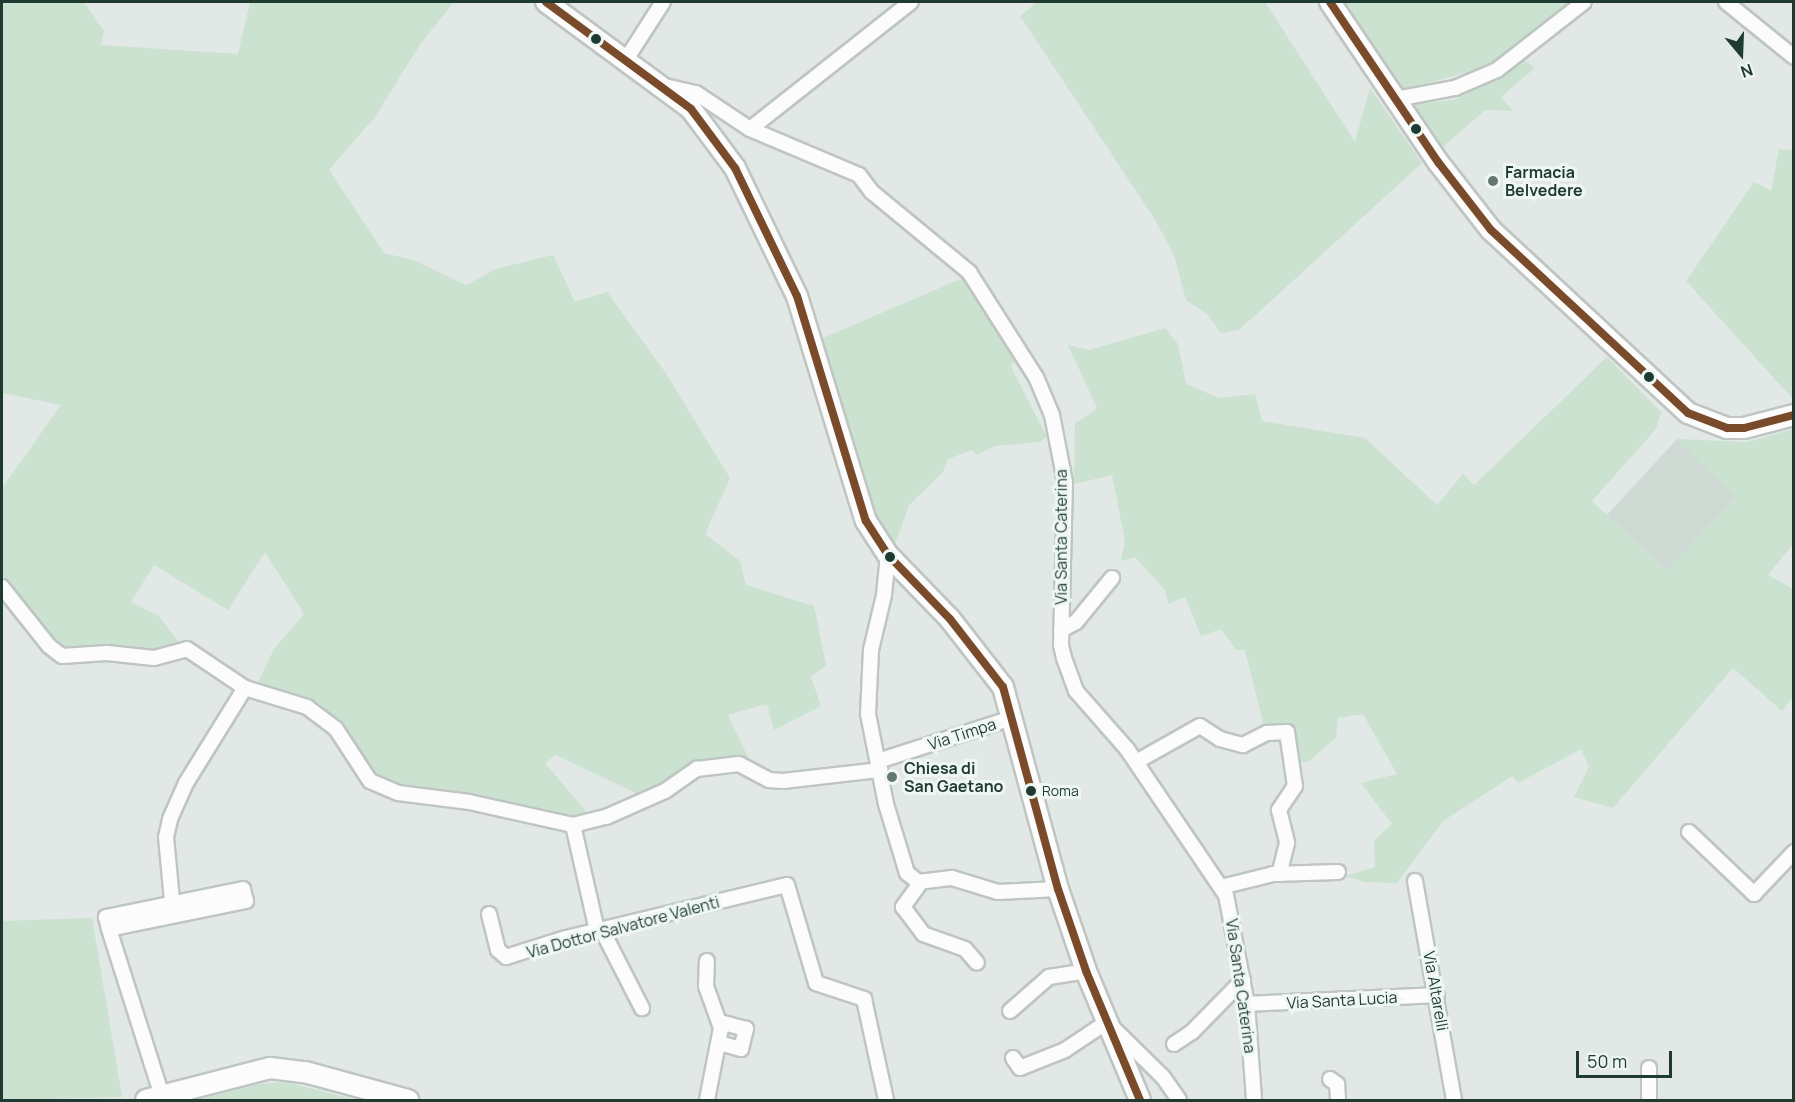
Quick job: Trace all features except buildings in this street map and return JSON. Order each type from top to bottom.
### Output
[{"type":"street","points":[[546,2],[691,109],[720,144],[766,225],[810,332],[866,521],[888,555],[983,658],[1003,687],[1058,889],[1086,971],[1140,1101]]},
{"type":"street","points":[[625,61],[663,2]]},
{"type":"street","points":[[750,129],[911,2]]},
{"type":"street","points":[[1330,2],[1396,99],[1491,230],[1688,413],[1727,428],[1744,428],[1794,415]]},
{"type":"street","points":[[1396,99],[1455,88],[1497,70],[1584,2]]},
{"type":"street","points":[[1726,2],[1794,57]]},
{"type":"street","name":"Via Santa Caterina","points":[[661,85],[696,93],[750,129],[859,175],[872,192],[969,272],[1036,376],[1059,442],[1065,482],[1061,630],[1064,658],[1076,691],[1136,762],[1221,887],[1231,907],[1247,1004],[1254,1101]]},
{"type":"street","points":[[888,555],[884,595],[871,650],[868,714],[904,865],[911,879],[921,882],[952,878],[1010,892],[1058,889]]},
{"type":"street","points":[[1061,630],[1076,622],[1112,578]]},
{"type":"street","points":[[2,587],[50,646],[62,656],[107,653],[154,658],[187,649],[245,688],[287,698],[320,715],[336,729],[370,781],[398,793],[469,802],[573,825],[599,931],[642,1008]]},
{"type":"street","points":[[245,688],[172,812],[166,837],[173,910],[106,917],[154,1099],[270,1068],[305,1072],[408,1101]]},
{"type":"street","name":"Via Timpa","points":[[573,825],[606,817],[665,791],[698,769],[739,764],[769,780],[783,781],[879,765],[1012,718]]},
{"type":"street","points":[[1136,762],[1200,726],[1220,739],[1243,745],[1267,733],[1287,732],[1295,786],[1279,810],[1287,843],[1279,874]]},
{"type":"street","points":[[1689,832],[1754,894],[1794,852]]},
{"type":"street","points":[[1221,887],[1279,874],[1338,872]]},
{"type":"street","name":"Via Altarelli","points":[[1415,881],[1454,1101]]},
{"type":"street","points":[[921,882],[903,907],[923,934],[965,949],[977,963]]},
{"type":"street","name":"Via Dottor Salvatore Valenti","points":[[489,914],[498,950],[506,957],[599,931],[788,885],[816,983],[864,999],[886,1101]]},
{"type":"street","points":[[707,961],[706,986],[719,1022],[719,1043],[707,1101]]},
{"type":"street","points":[[1010,1011],[1049,977],[1086,971]]},
{"type":"street","points":[[1174,1044],[1192,1032],[1243,980]]},
{"type":"street","name":"Via Santa Lucia","points":[[1247,1004],[1437,995]]},
{"type":"street","points":[[719,1022],[746,1029],[741,1049],[719,1043]]},
{"type":"street","points":[[1013,1058],[1020,1068],[1065,1050],[1107,1022]]},
{"type":"street","points":[[1107,1022],[1149,1061],[1179,1101]]},
{"type":"street","points":[[1649,1068],[1649,1101]]},
{"type":"street","points":[[1330,1079],[1337,1084],[1338,1101]]},
{"type":"shaded area","points":[[1677,439],[1736,497],[1667,571],[1607,515]]},
{"type":"green space","points":[[2,2],[84,2],[104,31],[101,45],[238,54],[250,2],[454,2],[421,43],[375,117],[329,170],[384,253],[416,261],[466,285],[496,269],[553,255],[575,302],[607,292],[665,372],[730,478],[705,534],[740,561],[746,585],[814,606],[826,665],[811,677],[821,706],[774,730],[767,704],[728,715],[748,757],[689,763],[665,786],[640,795],[556,755],[545,763],[589,815],[561,820],[508,803],[392,784],[367,767],[336,720],[320,704],[258,682],[274,649],[304,614],[265,552],[228,610],[154,565],[131,602],[159,616],[180,644],[153,655],[66,651],[54,644],[2,574],[2,488],[61,405],[2,393]]},
{"type":"green space","points":[[1037,2],[1265,2],[1355,142],[1370,88],[1422,163],[1239,330],[1221,333],[1207,314],[1186,300],[1174,255],[1154,218],[1020,16]]},
{"type":"green space","points":[[1342,2],[1572,2],[1493,65],[1402,90]]},
{"type":"green space","points":[[1524,60],[1535,68],[1501,97],[1513,111],[1485,110],[1442,148],[1412,104],[1454,100],[1499,78]]},
{"type":"green space","points":[[1793,137],[1794,399],[1686,281],[1754,182],[1771,191],[1779,149],[1792,150]]},
{"type":"green space","points":[[963,278],[1015,362],[1010,365],[1047,437],[1039,442],[995,446],[976,455],[972,450],[948,459],[943,472],[909,505],[894,547],[874,517],[821,339]]},
{"type":"green space","points":[[1165,328],[1178,344],[1186,384],[1219,398],[1255,394],[1262,421],[1365,438],[1437,505],[1463,474],[1474,485],[1607,357],[1661,412],[1656,429],[1592,501],[1667,571],[1736,497],[1677,439],[1747,442],[1793,429],[1793,544],[1768,575],[1793,589],[1793,697],[1782,711],[1733,668],[1613,808],[1574,797],[1589,767],[1581,749],[1518,783],[1512,776],[1443,821],[1397,883],[1364,882],[1345,876],[1375,867],[1374,840],[1392,824],[1361,783],[1397,774],[1363,714],[1338,718],[1336,738],[1308,762],[1299,762],[1293,724],[1265,730],[1245,650],[1236,650],[1221,629],[1201,636],[1185,597],[1168,604],[1165,590],[1135,557],[1121,561],[1125,541],[1112,475],[1074,484],[1075,424],[1097,408],[1068,345],[1089,350]]},
{"type":"green space","points":[[92,918],[122,1097],[2,1100],[2,921]]},
{"type":"green space","points":[[285,1082],[356,1100],[197,1100],[260,1084]]},
{"type":"transit line","points":[[546,2],[691,109],[735,168],[797,296],[866,521],[888,555],[950,619],[1003,687],[1058,889],[1086,971],[1140,1100]]},
{"type":"transit line","points":[[1330,2],[1438,162],[1491,230],[1688,413],[1727,428],[1744,428],[1794,415]]},
{"type":"place","name":"Farmacia Belvedere","points":[[1493,181]]},
{"type":"place","name":"Chiesa di San Gaetano","points":[[892,777]]},
{"type":"place","name":"Roma","points":[[1031,791]]}]
